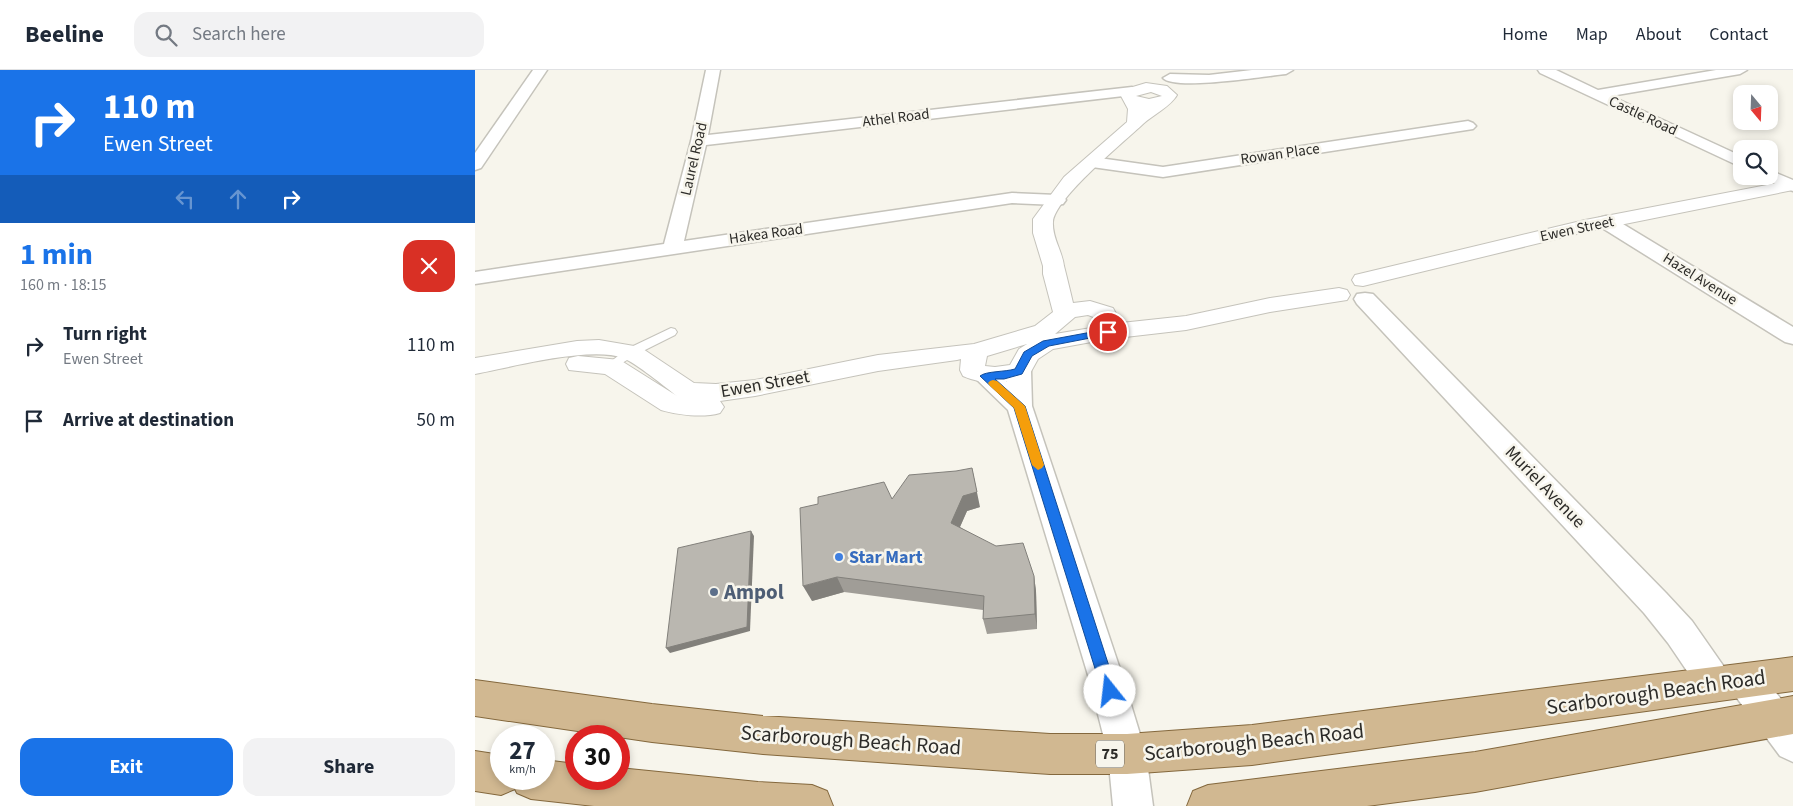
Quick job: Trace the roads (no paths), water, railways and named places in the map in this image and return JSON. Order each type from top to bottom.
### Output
[{"type":"main road","points":[[1134,94],[1159,77],[1165,82]]},
{"type":"main road","points":[[1134,94],[1142,103],[1165,82]]},
{"type":"main road","points":[[1065,313],[1054,274],[1055,266],[1043,233],[1043,219],[1070,181],[1134,124],[1165,82]]},
{"type":"main road","points":[[1134,94],[1137,114],[1134,124]]},
{"type":"main road","name":"Ewen Street","points":[[978,366],[993,344],[1021,339],[1044,330],[1060,320],[1065,313],[1075,310],[1101,318],[1186,323],[1354,289],[1612,225],[1793,188]]},
{"type":"main road","points":[[1055,266],[1066,274],[1078,295],[1101,318]]},
{"type":"main road","name":"Ewen Street","points":[[475,366],[577,348],[599,347],[621,359],[670,404],[711,407],[757,400],[880,375],[978,366],[1004,376],[1019,389],[1028,354],[1046,343],[1101,318]]},
{"type":"main road","name":"Ewen Street","points":[[475,381],[621,359]]},
{"type":"main road","name":"Scarborough Beach Road","points":[[475,698],[652,723],[763,735],[1050,754],[1127,754],[1252,745],[1793,674]]},
{"type":"main road","points":[[1208,806],[1475,772],[1787,725]]},
{"type":"main road","points":[[475,771],[490,773]]},
{"type":"main road","points":[[555,782],[748,802],[812,806]]},
{"type":"street","points":[[475,165],[539,70]]},
{"type":"street","points":[[713,71],[727,70]]},
{"type":"street","points":[[1165,82],[1286,70]]},
{"type":"street","name":"Castle Road","points":[[1545,70],[1733,158]]},
{"type":"street","points":[[1596,94],[1740,70]]},
{"type":"street","name":"Laurel Road","points":[[673,247],[699,141],[713,71]]},
{"type":"street","name":"Athel Road","points":[[699,141],[1093,94],[1134,94]]},
{"type":"street","name":"Rowan Place","points":[[1092,162],[1163,172],[1468,126]]},
{"type":"street","points":[[1778,180],[1793,188]]},
{"type":"street","name":"Hakea Road","points":[[475,278],[1011,198],[1057,200]]},
{"type":"street","name":"Hazel Avenue","points":[[1612,225],[1793,337]]},
{"type":"street","name":"Muriel Avenue","points":[[1354,289],[1655,603],[1680,632],[1730,682],[1787,725]]},
{"type":"street","points":[[978,366],[1019,389],[1127,754],[1133,806]]},
{"type":"lane","points":[[621,359],[671,332]]},
{"type":"place","name":"Star Mart","points":[[839,557]]},
{"type":"place","name":"Ampol","points":[[714,592]]}]
